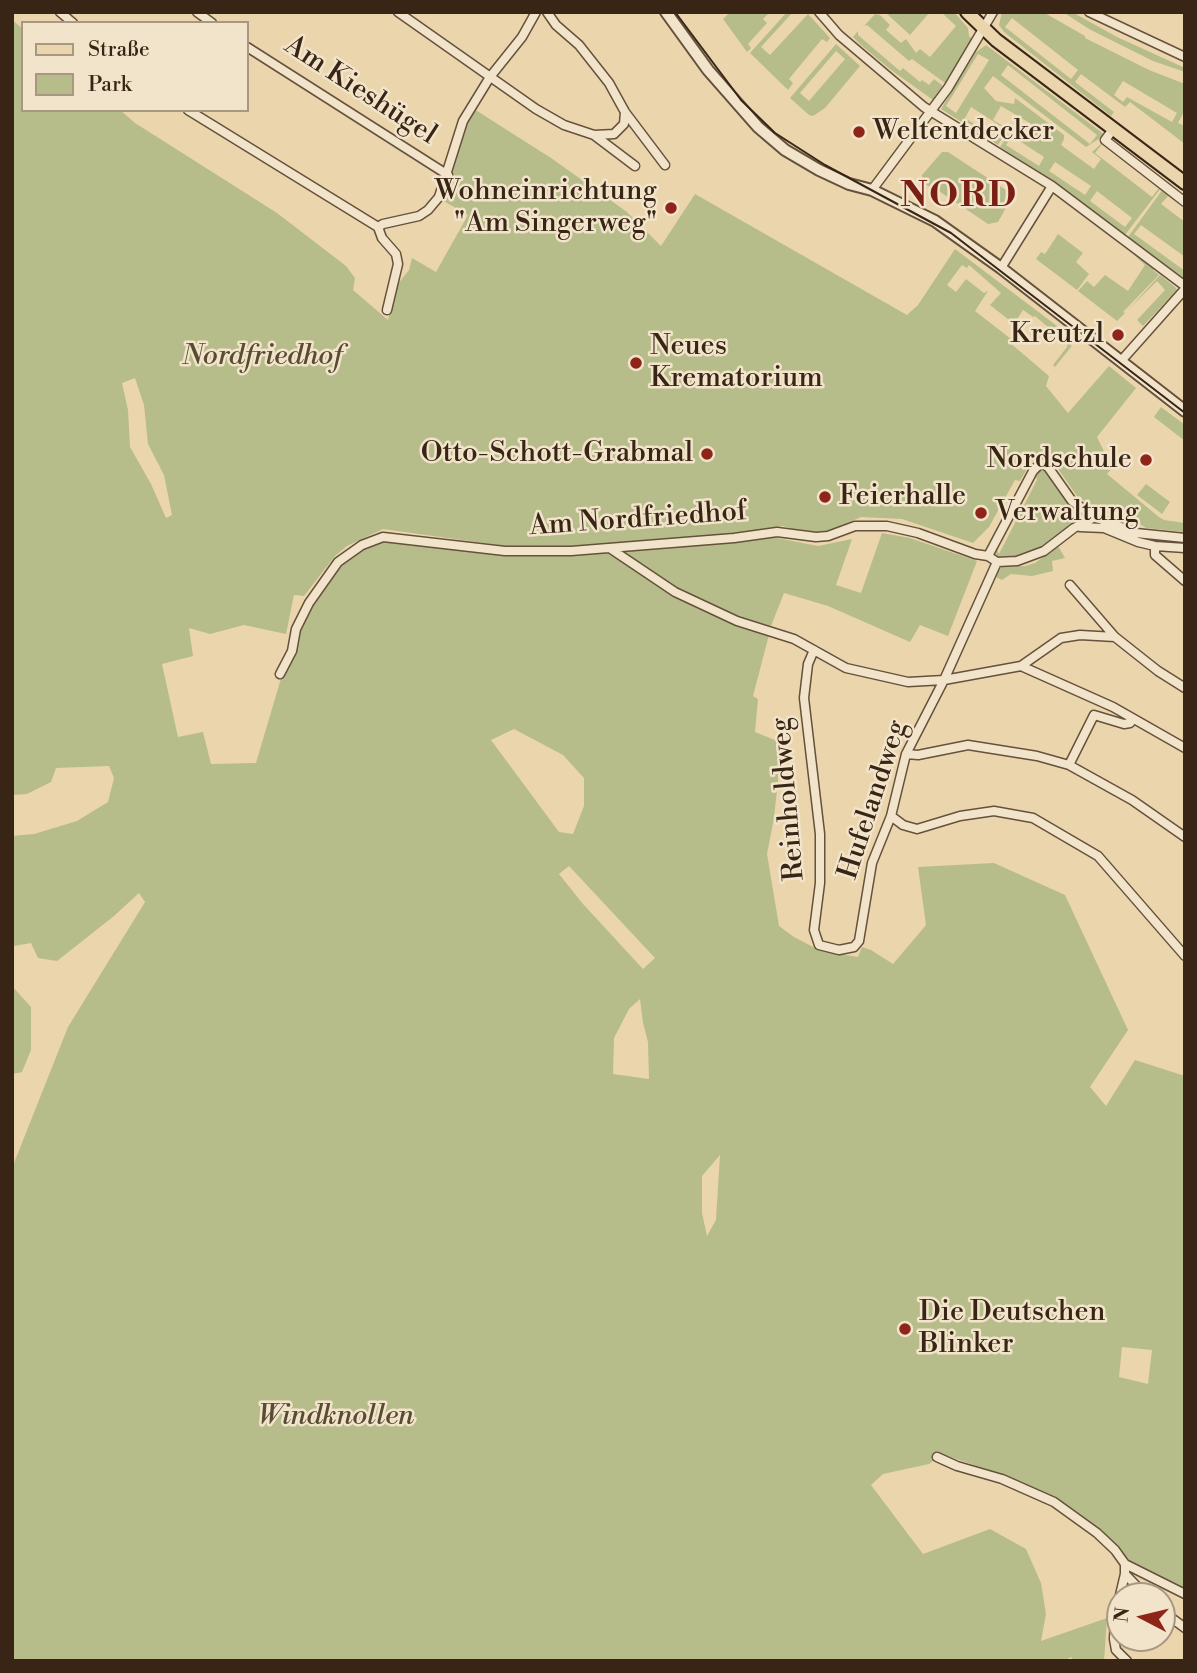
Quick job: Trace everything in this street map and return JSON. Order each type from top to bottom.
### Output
[{"type":"main road","points":[[967,12],[983,28],[1180,179]]},
{"type":"street","points":[[398,12],[536,109],[564,125],[594,135],[635,166]]},
{"type":"street","points":[[378,228],[383,224],[419,216],[439,197],[463,121],[490,77],[522,37],[537,12]]},
{"type":"street","points":[[547,12],[556,25],[579,45],[609,83],[625,112],[665,165]]},
{"type":"street","points":[[666,12],[708,70],[758,127],[776,143],[819,170],[849,184],[872,190],[935,221],[1001,268],[1185,411]]},
{"type":"street","points":[[819,12],[839,35],[867,60],[931,111],[1052,186],[1185,287],[1121,361]]},
{"type":"street","points":[[872,190],[931,111],[993,12]]},
{"type":"street","points":[[1089,12],[1185,57]]},
{"type":"street","name":"Am Kieshügel","points":[[248,48],[448,175]]},
{"type":"street","points":[[191,112],[378,228],[382,238],[396,254],[398,264],[387,310]]},
{"type":"street","points":[[594,135],[614,134],[624,124],[625,112]]},
{"type":"street","points":[[1114,128],[1105,140],[1185,202]]},
{"type":"street","points":[[1164,186],[1180,179]]},
{"type":"street","points":[[1001,268],[1052,186]]},
{"type":"street","points":[[1095,517],[1032,557],[1017,562],[998,562],[988,556],[1039,464],[1045,464],[1073,500],[1095,517],[1136,533],[1185,538]]},
{"type":"street","name":"Am Nordfriedhof","points":[[280,674],[292,651],[296,629],[312,599],[338,562],[362,545],[383,537],[505,551],[571,551],[777,532],[816,537],[828,536],[855,526],[887,526],[918,533],[975,554],[988,556]]},
{"type":"street","points":[[1074,528],[1104,528],[1138,542],[1185,548]]},
{"type":"street","points":[[1155,546],[1155,555],[1185,581]]},
{"type":"street","points":[[611,548],[675,592],[737,621],[794,639],[846,668],[878,677],[908,682],[944,680],[1021,666],[1061,638],[1080,635],[1115,637]]},
{"type":"street","name":"Hufelandweg","points":[[819,945],[839,950],[853,947],[859,941],[872,863],[891,816],[906,754],[944,680],[998,562]]},
{"type":"street","points":[[1070,585],[1115,637],[1158,671],[1185,688]]},
{"type":"street","name":"Reinholdweg","points":[[814,650],[808,664],[804,698],[820,834],[820,883],[814,930],[819,945]]},
{"type":"street","points":[[1021,666],[1062,683],[1185,748]]},
{"type":"street","points":[[1069,765],[1094,715],[1124,724],[1133,719]]},
{"type":"street","points":[[906,754],[918,755],[968,745],[1037,755],[1069,765],[1132,800],[1185,836]]},
{"type":"street","points":[[891,816],[903,825],[917,829],[960,816],[994,811],[1033,818],[1098,856],[1185,956]]},
{"type":"street","points":[[937,1457],[1002,1479],[1054,1502],[1097,1533],[1125,1564],[1185,1594]]},
{"type":"street","points":[[1125,1564],[1115,1616],[1114,1639],[1116,1650],[1126,1661]]},
{"type":"street","points":[[1125,1574],[1133,1582]]},
{"type":"green space","points":[[730,12],[770,12],[763,19],[767,23],[748,44],[751,48],[747,52],[723,19]]},
{"type":"green space","points":[[787,12],[793,12],[761,47],[770,55],[808,14],[830,38],[827,42],[822,39],[789,79],[793,83],[788,90],[750,53]]},
{"type":"green space","points":[[885,12],[930,12],[910,35]]},
{"type":"green space","points":[[941,12],[954,12],[968,28],[969,36],[973,40],[945,83],[912,59],[909,61],[867,25],[864,26],[875,14],[880,15],[890,25],[886,30],[901,43],[906,39],[916,53],[920,49],[930,57],[956,26]]},
{"type":"green space","points":[[1002,12],[1043,12],[1085,38],[1149,70],[1185,84],[1185,110],[1178,123],[1185,126],[1185,144],[1130,102],[1125,107],[1081,74],[1075,82],[1114,112],[1111,116],[1004,32],[999,25]],"holes":[[[1012,18],[1078,70],[1071,79],[1005,27]],[[1123,81],[1177,113],[1172,122],[1127,97],[1123,102],[1114,95]]]},
{"type":"green space","points":[[1063,12],[1072,12],[1117,37],[1185,68],[1185,72],[1153,61],[1089,29]]},
{"type":"green space","points":[[12,20],[21,27],[21,112],[122,112],[135,123],[277,213],[346,266],[355,278],[353,290],[388,320],[397,285],[409,270],[412,258],[436,272],[468,215],[440,199],[452,173],[467,121],[474,109],[551,158],[627,212],[661,246],[695,194],[907,315],[918,305],[955,249],[1073,338],[1071,347],[1055,367],[1053,365],[1067,347],[1067,343],[1035,316],[1023,310],[1014,324],[990,305],[1001,293],[969,265],[967,268],[962,265],[947,285],[956,292],[966,279],[984,293],[988,291],[975,311],[1011,339],[1009,342],[1049,376],[1046,386],[1068,413],[1109,366],[1136,388],[1097,437],[1112,468],[1107,474],[1159,517],[1185,523],[1185,532],[1146,528],[1140,524],[1138,527],[1099,510],[1077,496],[1051,459],[1044,456],[1036,457],[1020,481],[1015,480],[989,527],[973,543],[902,519],[861,517],[830,531],[805,533],[783,526],[732,534],[558,548],[505,546],[383,529],[347,546],[335,556],[304,596],[294,595],[286,634],[244,625],[210,634],[189,628],[193,656],[162,664],[178,737],[203,732],[211,764],[256,763],[282,675],[310,607],[342,565],[363,549],[384,541],[506,554],[610,552],[735,623],[769,635],[753,696],[758,699],[755,732],[782,743],[774,818],[767,854],[779,926],[821,951],[858,957],[862,947],[893,964],[926,925],[918,867],[994,863],[1065,895],[1128,1030],[1090,1087],[1106,1106],[1135,1060],[1185,1076],[1185,1589],[1176,1582],[1129,1561],[1117,1548],[1056,1499],[994,1472],[942,1454],[929,1464],[883,1474],[871,1485],[923,1554],[990,1529],[1026,1549],[1041,1583],[1046,1614],[1041,1641],[1106,1618],[1104,1661],[1073,1661],[1071,1657],[1064,1661],[12,1661],[12,1168],[68,1027],[145,902],[139,893],[57,961],[38,958],[31,943],[14,946],[12,955],[12,836],[34,834],[77,821],[108,802],[114,778],[109,766],[56,768],[51,782],[27,794],[12,795]],"holes":[[[135,378],[144,405],[148,444],[164,475],[172,515],[166,518],[130,447],[128,410],[122,383]],[[514,729],[563,755],[584,778],[584,806],[573,834],[559,832],[491,740]],[[569,866],[655,958],[643,969],[559,874]],[[640,999],[648,1042],[649,1079],[613,1074],[614,1038],[629,1009]],[[720,1155],[716,1220],[707,1236],[702,1213],[702,1176]],[[1122,1347],[1152,1350],[1148,1384],[1119,1377]]]},
{"type":"green space","points":[[858,31],[858,35],[900,71],[903,68],[920,82],[922,80],[929,85],[934,79],[943,86],[933,100],[861,45],[853,37]]},
{"type":"green space","points":[[836,44],[860,66],[825,108],[813,116],[790,98]],"holes":[[[836,51],[845,59],[809,101],[800,93]]]},
{"type":"green space","points":[[986,45],[1105,135],[1086,147],[993,76],[984,88],[996,101],[1014,104],[1015,98],[1064,135],[1061,145],[1094,169],[1101,159],[1092,152],[1103,143],[1095,153],[1152,197],[1159,188],[1122,158],[1161,188],[1125,235],[1000,147],[1011,131],[1024,139],[1033,125],[1001,106],[993,120],[1008,129],[998,145],[941,109],[976,52]],"holes":[[[978,54],[989,60],[956,113],[946,106]],[[1008,65],[1097,135],[1090,144],[1001,75]],[[971,107],[1002,127],[996,138],[965,118]],[[1012,136],[1044,157],[1039,166],[1006,145]],[[1055,162],[1091,186],[1085,195],[1049,171]],[[1097,191],[1132,218],[1125,227],[1090,201]]]},
{"type":"green space","points":[[942,152],[948,152],[1012,194],[998,222],[988,224],[923,183],[922,175]]},
{"type":"green space","points":[[1163,189],[1185,206],[1168,196],[1161,204],[1185,222],[1185,257],[1141,225],[1134,234],[1185,271],[1185,279],[1128,237]]},
{"type":"green space","points":[[1058,234],[1083,253],[1076,262],[1089,274],[1077,290],[1036,259],[1041,252],[1045,254]]},
{"type":"green space","points":[[1132,253],[1154,268],[1159,275],[1117,321],[1078,291],[1087,281],[1094,287],[1105,275],[1128,291],[1145,265]]},
{"type":"green space","points":[[1160,275],[1177,290],[1143,326],[1137,320],[1165,290],[1157,281],[1127,311]]},
{"type":"green space","points":[[1161,407],[1185,425],[1185,441],[1154,417]]},
{"type":"green space","points":[[1039,468],[1045,468],[1085,514],[1085,518],[1039,550],[1023,556],[996,557],[996,547],[999,554],[1037,480],[1035,472]]},
{"type":"green space","points":[[1146,484],[1170,502],[1162,514],[1137,495]]},
{"type":"green space","points":[[882,533],[910,538],[977,561],[948,636],[920,625],[910,642],[828,606],[784,593],[771,626],[740,617],[678,589],[621,551],[772,537],[818,546],[852,539],[836,585],[861,593]]},
{"type":"green space","points":[[1058,546],[1065,558],[1052,561],[1053,571],[1032,576],[1011,574],[1002,580],[996,577],[1001,567],[1035,563]]},
{"type":"green space","points":[[12,986],[31,1007],[31,1050],[22,1072],[12,1074]]},
{"type":"tram line","points":[[675,12],[741,100],[775,133],[825,165],[951,233],[1185,413]]},
{"type":"place","name":"Weltentdecker","points":[[859,132]]},
{"type":"place","name":"Wohneinrichtung \"Am Singerweg\"","points":[[671,208]]},
{"type":"place","name":"Kreutzl","points":[[1118,335]]},
{"type":"place","name":"Neues Krematorium","points":[[636,363]]},
{"type":"place","name":"Otto-Schott-Grabmal","points":[[707,454]]},
{"type":"place","name":"Nordschule","points":[[1146,460]]},
{"type":"place","name":"Feierhalle","points":[[825,497]]},
{"type":"place","name":"Verwaltung","points":[[981,513]]},
{"type":"place","name":"Die Deutschen Blinker","points":[[905,1329]]},
{"type":"district","name":"NORD","points":[[959,198]]},
{"type":"park label","name":"Nordfriedhof","points":[[262,357]]},
{"type":"park label","name":"Windknollen","points":[[336,1417]]}]
